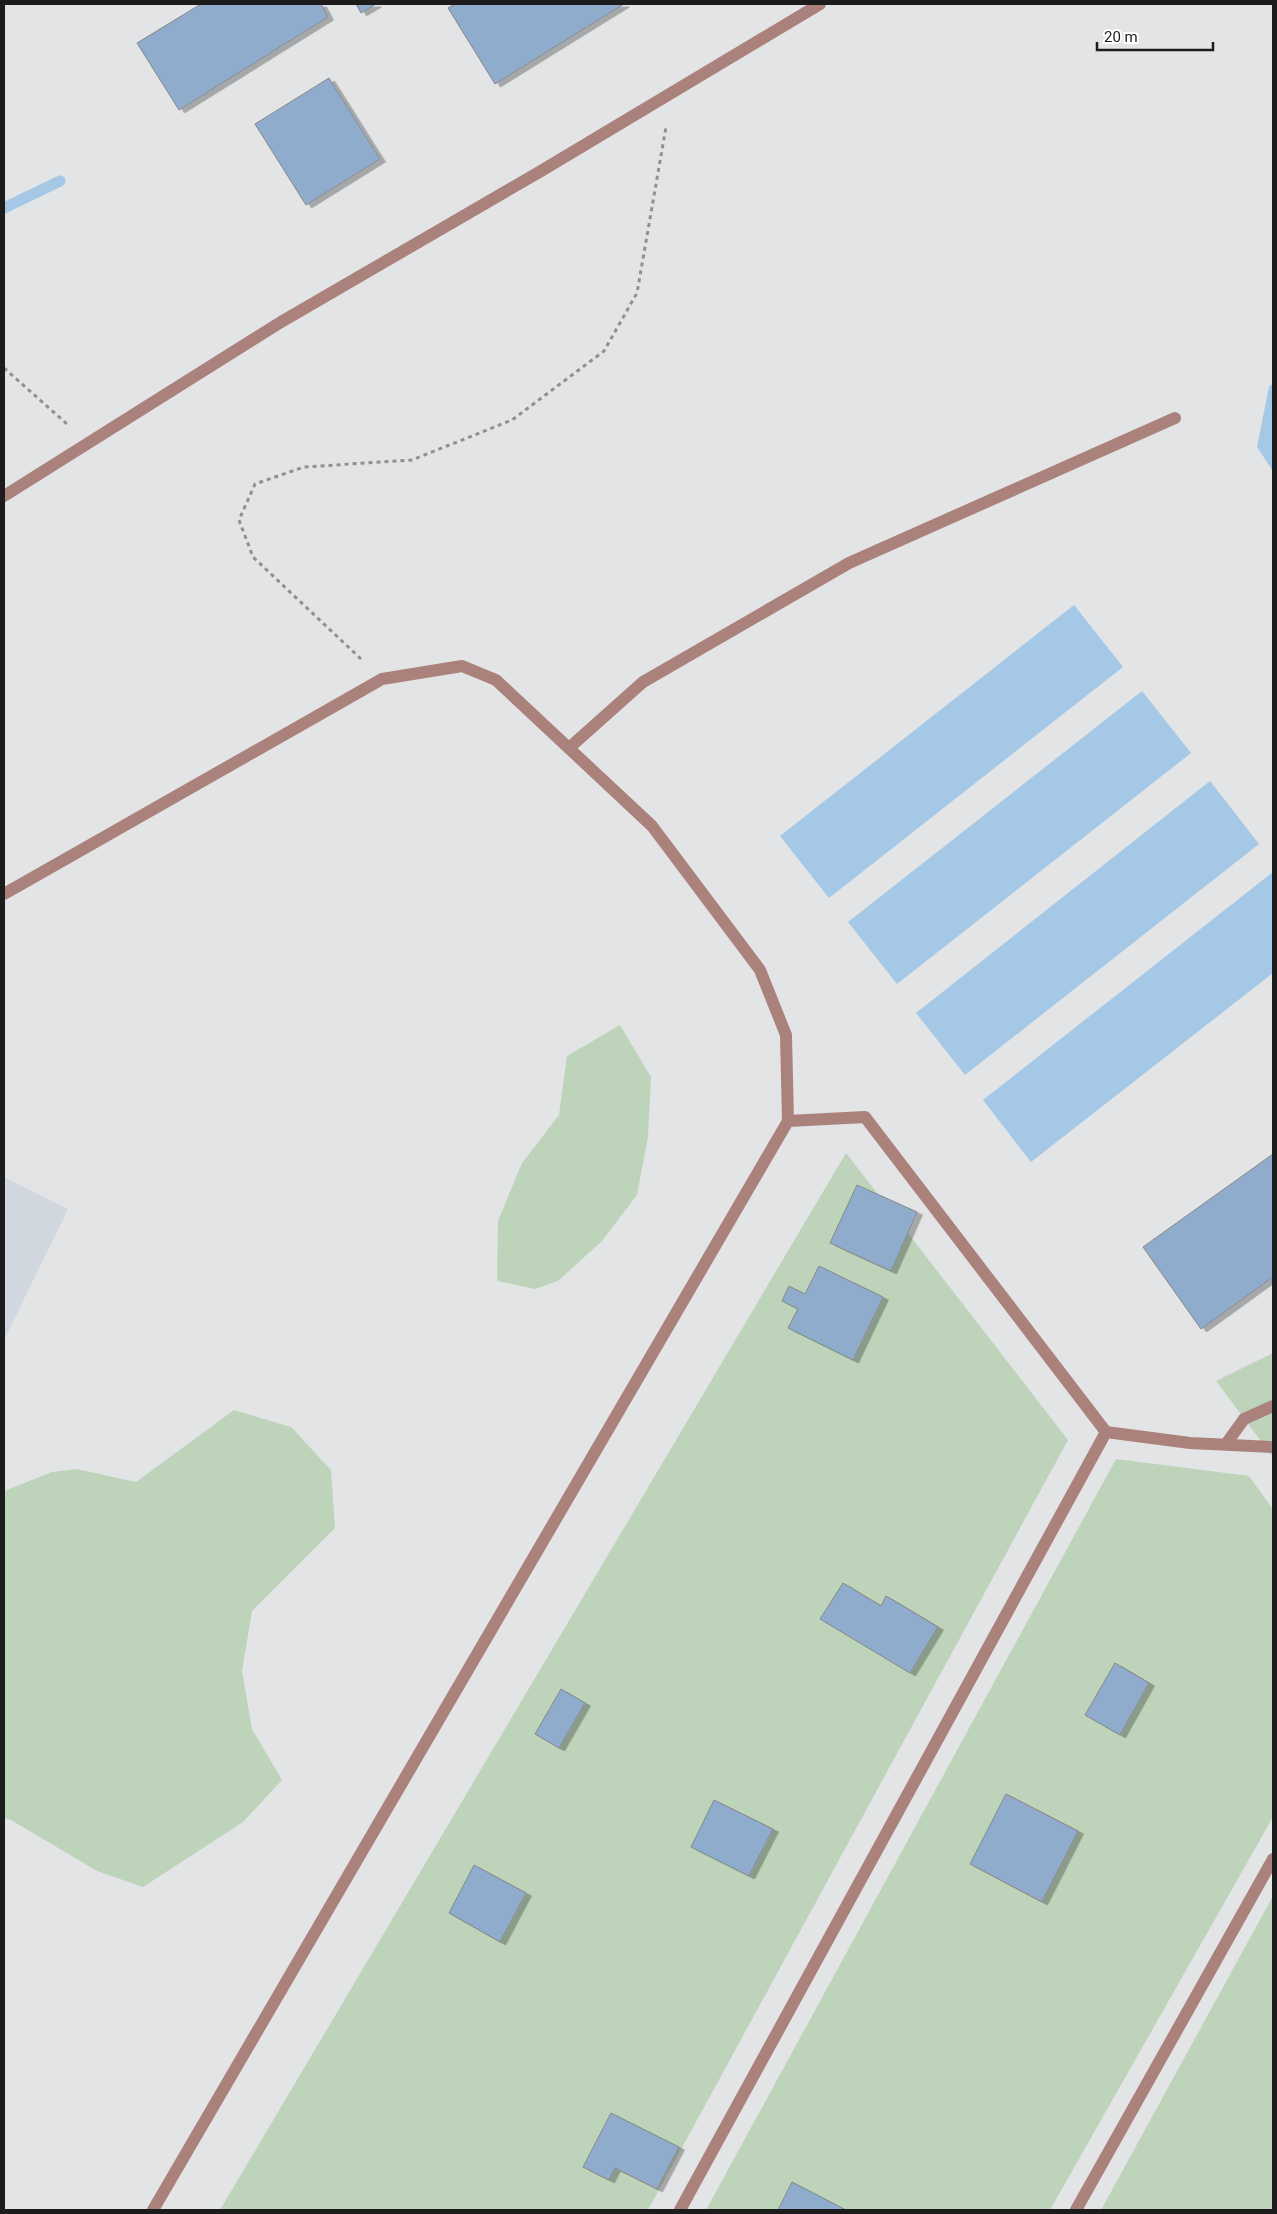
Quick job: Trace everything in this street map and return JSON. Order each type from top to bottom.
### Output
[{"type":"lane","points":[[4,496],[281,322],[820,4]]},
{"type":"lane","points":[[569,748],[643,682],[849,563],[1175,418]]},
{"type":"lane","points":[[4,894],[382,679],[462,666],[496,680],[652,826],[760,970],[786,1035],[788,1121],[153,2210]]},
{"type":"lane","points":[[788,1121],[865,1117],[1106,1432],[1190,1443],[1273,1446]]},
{"type":"lane","points":[[1226,1444],[1244,1419],[1273,1406]]},
{"type":"lane","points":[[680,2210],[1106,1432]]},
{"type":"lane","points":[[1076,2210],[1273,1859]]},
{"type":"path","points":[[382,679],[253,557],[239,520],[255,484],[304,467],[412,460],[512,420],[604,351],[637,293],[672,92]]},
{"type":"path","points":[[4,368],[88,443]]},
{"type":"shaded area","points":[[4,1177],[68,1209],[4,1340]]},
{"type":"green space","points":[[620,1025],[651,1077],[648,1137],[637,1195],[602,1241],[558,1281],[535,1289],[497,1281],[498,1221],[522,1163],[559,1115],[567,1056]]},
{"type":"green space","points":[[846,1153],[1068,1440],[648,2210],[220,2210]]},
{"type":"green space","points":[[1273,1353],[1273,1457],[1216,1381]]},
{"type":"green space","points":[[234,1410],[291,1427],[331,1470],[335,1528],[252,1611],[242,1671],[252,1729],[282,1780],[243,1822],[143,1887],[97,1871],[11,1820],[4,1818],[4,1491],[52,1472],[77,1469],[136,1482]]},
{"type":"green space","points":[[1116,1459],[1249,1476],[1273,1509],[1273,1817],[1050,2210],[706,2210]]},
{"type":"green space","points":[[1273,1896],[1273,2210],[1101,2210]]},
{"type":"water","points":[[1273,383],[1273,471],[1257,447],[1269,387]]},
{"type":"water","points":[[1074,605],[1123,667],[829,898],[780,836]]},
{"type":"water","points":[[1142,691],[1191,753],[897,984],[848,922]]},
{"type":"water","points":[[1210,781],[1259,844],[965,1075],[916,1013]]},
{"type":"water","points":[[1273,872],[1273,973],[1031,1162],[983,1100]]},
{"type":"building","points":[[201,4],[321,4],[328,17],[179,110],[137,43]]},
{"type":"building","points":[[356,4],[376,4],[361,13]]},
{"type":"building","points":[[455,4],[624,4],[495,84],[448,8]]},
{"type":"building","points":[[329,78],[380,159],[306,205],[255,124]]},
{"type":"building","points":[[1273,1154],[1273,1277],[1201,1329],[1143,1247]]},
{"type":"building","points":[[857,1185],[917,1212],[891,1271],[830,1243]]},
{"type":"building","points":[[819,1266],[883,1297],[853,1360],[788,1328],[798,1309],[782,1301],[789,1286],[805,1294]]},
{"type":"building","points":[[843,1583],[881,1606],[886,1596],[938,1627],[910,1673],[820,1619]]},
{"type":"building","points":[[1115,1663],[1149,1683],[1120,1735],[1085,1715]]},
{"type":"building","points":[[561,1689],[585,1703],[559,1748],[535,1734]]},
{"type":"building","points":[[1006,1794],[1078,1831],[1042,1902],[970,1864]]},
{"type":"building","points":[[714,1800],[773,1829],[749,1876],[691,1847]]},
{"type":"building","points":[[474,1865],[526,1893],[500,1942],[449,1913]]},
{"type":"building","points":[[611,2113],[679,2147],[657,2189],[615,2168],[609,2180],[583,2167]]},
{"type":"building","points":[[792,2182],[846,2210],[778,2210]]},
{"type":"waterway","points":[[4,208],[60,181]]}]
